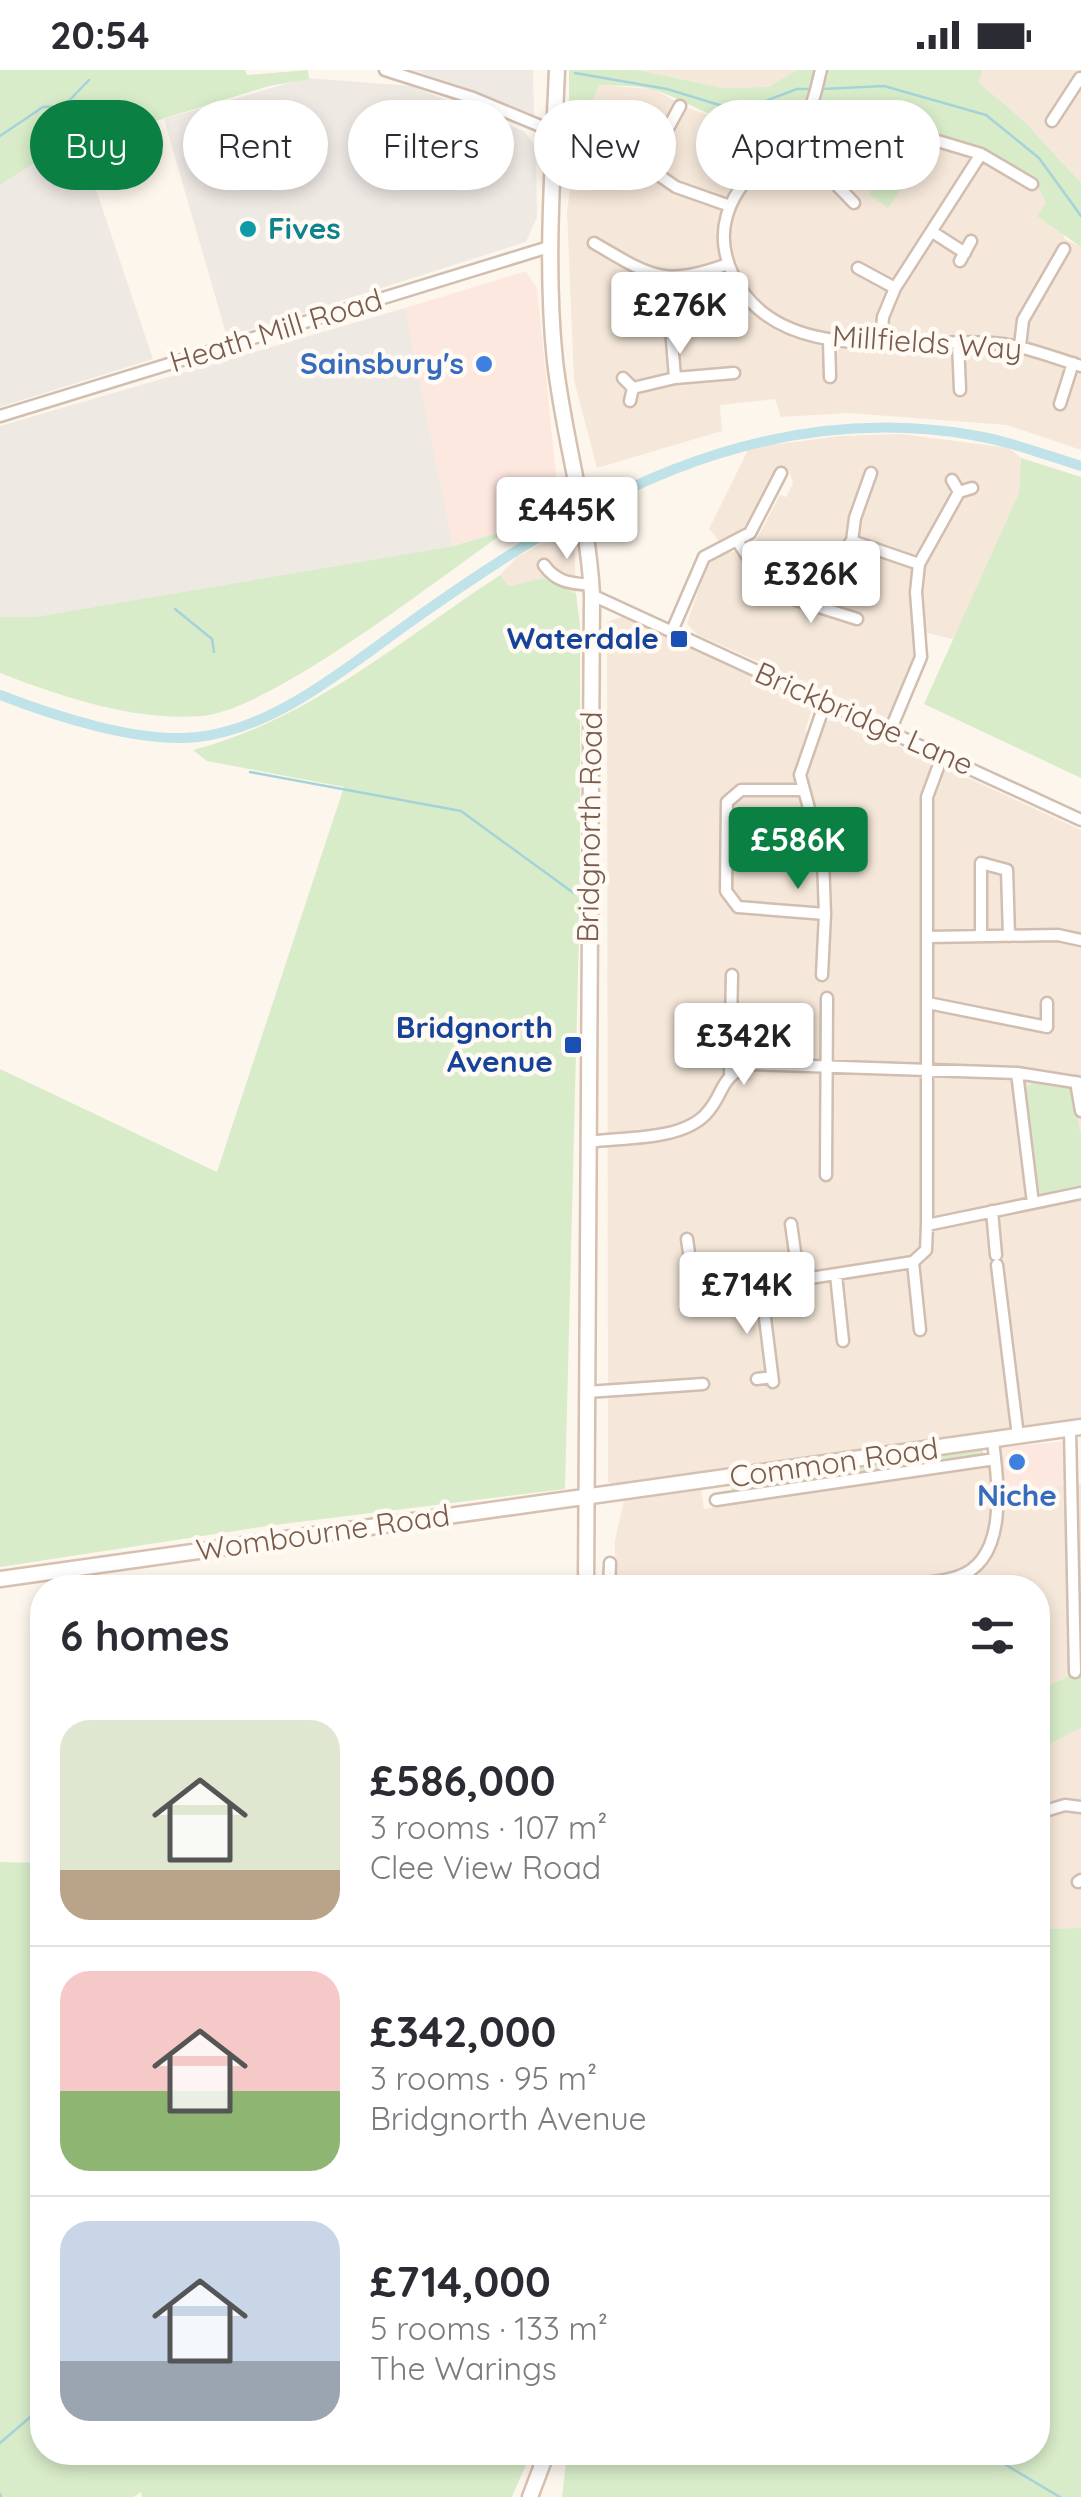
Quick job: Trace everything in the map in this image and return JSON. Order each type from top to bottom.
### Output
[{"type":"main road","name":"Bridgnorth Road","points":[[556,100],[557,70]]},
{"type":"main road","name":"Bridgnorth Road","points":[[553,190],[555,360],[586,526],[592,590],[586,1575]]},
{"type":"main road","name":"Common Road","points":[[586,1497],[1076,1428]]},
{"type":"main road","name":"Wombourne Road","points":[[0,1579],[586,1497]]},
{"type":"main road","points":[[530,2497],[541,2465]]},
{"type":"street","points":[[384,70],[403,72],[534,124]]},
{"type":"street","points":[[813,100],[822,70]]},
{"type":"street","points":[[1052,121],[1054,107],[1078,77]]},
{"type":"street","points":[[676,113],[680,106]]},
{"type":"street","points":[[940,141],[980,154],[1032,184]]},
{"type":"street","points":[[880,342],[883,317],[895,288],[934,233],[980,154]]},
{"type":"street","points":[[676,187],[730,206]]},
{"type":"street","points":[[594,243],[608,257],[672,280],[728,264],[724,228],[739,190]]},
{"type":"street","points":[[843,190],[854,202]]},
{"type":"street","points":[[934,233],[962,257],[972,242]]},
{"type":"street","name":"Heath Mill Road","points":[[0,416],[552,246]]},
{"type":"street","points":[[1020,346],[1023,320],[1064,249]]},
{"type":"street","name":"Millfields Way","points":[[728,264],[744,294],[780,325],[829,339],[1020,346],[1077,364]]},
{"type":"street","points":[[858,268],[895,288]]},
{"type":"street","points":[[672,280],[668,290],[675,378]]},
{"type":"street","points":[[829,339],[830,377]]},
{"type":"street","points":[[958,342],[963,382]]},
{"type":"street","points":[[1051,391],[1062,399],[1077,364]]},
{"type":"street","points":[[633,388],[675,378],[734,373]]},
{"type":"street","points":[[623,378],[633,388]]},
{"type":"street","points":[[630,400],[633,388]]},
{"type":"street","points":[[812,603],[822,575],[852,541],[855,518],[872,471]]},
{"type":"street","points":[[672,631],[704,557],[738,542],[756,524],[780,486],[781,472]]},
{"type":"street","points":[[952,480],[958,492]]},
{"type":"street","points":[[890,732],[921,657],[916,592],[919,564],[958,492],[972,488]]},
{"type":"street","points":[[852,541],[919,564]]},
{"type":"street","points":[[738,542],[763,574]]},
{"type":"street","name":"Brickbridge Lane","points":[[544,566],[552,576],[592,590],[672,631],[1081,820]]},
{"type":"street","points":[[778,594],[858,619]]},
{"type":"street","points":[[822,975],[816,959],[825,914],[822,860],[803,790],[802,762],[825,702]]},
{"type":"street","points":[[703,1246],[687,1243],[695,1296],[913,1262],[926,1250],[926,797],[943,754]]},
{"type":"street","points":[[803,790],[741,790],[731,796],[727,802],[726,891],[732,903],[744,909],[825,914]]},
{"type":"street","points":[[981,936],[981,864],[1007,870],[1009,936]]},
{"type":"street","points":[[928,937],[1058,934],[1081,940]]},
{"type":"street","points":[[588,1142],[686,1128],[709,1111],[730,1072],[732,975]]},
{"type":"street","points":[[826,1175],[827,998]]},
{"type":"street","points":[[928,1003],[1047,1027],[1047,1003]]},
{"type":"street","points":[[730,1072],[751,1064],[1017,1073],[1078,1083],[1081,1111]]},
{"type":"street","points":[[1017,1073],[1033,1203]]},
{"type":"street","points":[[927,1225],[1081,1193]]},
{"type":"street","points":[[992,1211],[1018,1436]]},
{"type":"street","points":[[788,1230],[800,1280]]},
{"type":"street","points":[[913,1262],[920,1330]]},
{"type":"street","points":[[829,1334],[843,1337],[836,1275]]},
{"type":"street","points":[[757,1379],[773,1380],[761,1286]]},
{"type":"street","points":[[684,1371],[686,1386]]},
{"type":"street","points":[[588,1392],[703,1384]]},
{"type":"street","points":[[1076,1428],[1077,1665]]},
{"type":"street","points":[[964,1575],[993,1542],[993,1441]]},
{"type":"street","name":"Common Road","points":[[724,1479],[722,1499],[995,1459]]},
{"type":"street","points":[[610,1563],[610,1575]]},
{"type":"street","points":[[1050,1809],[1065,1805],[1081,1807]]},
{"type":"shaded area","points":[[413,70],[533,70],[534,117],[514,108],[514,100],[495,100]]},
{"type":"shaded area","points":[[638,70],[797,70],[768,87],[723,88]]},
{"type":"shaded area","points":[[983,70],[1081,70],[1081,183],[1025,122],[977,82]]},
{"type":"shaded area","points":[[306,78],[411,86],[446,100],[348,100],[348,190],[514,190],[514,127],[524,131],[534,144],[537,217],[526,242],[227,337],[185,190],[328,190],[328,100],[230,100]]},
{"type":"shaded area","points":[[598,85],[653,89],[673,100],[592,100]]},
{"type":"shaded area","points":[[676,101],[696,111],[696,190],[940,190],[940,134],[1002,160],[1042,188],[1065,239],[1081,247],[1081,450],[1007,425],[847,413],[781,417],[775,399],[720,405],[722,431],[597,468],[574,380],[567,212],[570,190],[676,190]]},
{"type":"shaded area","points":[[183,114],[183,185],[164,119]]},
{"type":"shaded area","points":[[30,166],[30,190],[96,190],[153,359],[0,407],[0,185]]},
{"type":"shaded area","points":[[526,271],[537,288],[559,504],[508,530],[453,546],[405,308]]},
{"type":"shaded area","points":[[405,308],[453,546],[35,617],[0,617],[0,426]]},
{"type":"shaded area","points":[[901,434],[1009,448],[1021,458],[1019,493],[956,640],[916,630],[916,651],[891,720],[698,635],[687,624],[708,561],[715,555],[738,551],[752,570],[750,578],[757,583],[761,578],[772,580],[774,571],[758,560],[753,546],[780,495],[786,497],[793,483],[789,471],[781,467],[748,528],[720,542],[709,529],[749,448],[840,436]]},
{"type":"shaded area","points":[[569,530],[574,534],[576,594],[544,578],[509,586],[500,575],[517,557]]},
{"type":"shaded area","points":[[624,616],[813,705],[805,731],[815,738],[823,720],[849,723],[1081,830],[1081,1422],[615,1485],[608,1482],[607,622]]},
{"type":"shaded area","points":[[1065,1441],[1066,1486],[999,1489],[1001,1448]]},
{"type":"shaded area","points":[[989,1465],[990,1489],[1081,1484],[1081,1670],[1050,1685],[1050,1575],[615,1575],[615,1541],[624,1500],[701,1488],[704,1509]]},
{"type":"shaded area","points":[[1081,1728],[1081,1928],[1050,1929],[1050,1744]]},
{"type":"green space","points":[[0,70],[245,70],[247,75],[308,70],[309,79],[224,100],[183,100],[183,113],[163,119],[163,100],[30,100],[30,166],[0,185]]},
{"type":"green space","points":[[569,70],[638,70],[723,88],[768,87],[797,70],[816,70],[810,100],[696,100],[696,108],[655,90],[599,85],[593,100],[569,100]]},
{"type":"green space","points":[[829,70],[983,70],[978,82],[1025,122],[1081,183],[1081,247],[1037,216],[1046,203],[1027,176],[993,154],[940,137],[940,100],[820,100]]},
{"type":"green space","points":[[871,190],[900,190],[888,208],[869,194]]},
{"type":"green space","points":[[1021,458],[1081,477],[1081,778],[924,704],[1019,493]]},
{"type":"green space","points":[[508,530],[312,667],[232,708],[201,716],[149,715],[73,698],[0,673],[0,617],[35,617],[453,546]]},
{"type":"green space","points":[[500,575],[509,586],[544,578],[576,594],[580,625],[580,894],[565,1489],[274,1525],[0,1567],[0,1069],[217,1172],[344,787],[207,761],[193,750],[235,737],[315,699]]},
{"type":"green space","points":[[1033,1083],[1072,1088],[1081,1135],[1081,1186],[1044,1195],[1039,1191],[1024,1089]]},
{"type":"green space","points":[[982,1447],[984,1456],[735,1493],[731,1488],[733,1482]]},
{"type":"green space","points":[[1081,1670],[1081,1728],[1050,1744],[1050,1685]]},
{"type":"green space","points":[[0,1862],[30,1863],[30,2465],[526,2465],[512,2497],[142,2497],[141,2492],[134,2497],[0,2497]]},
{"type":"green space","points":[[1081,1928],[1081,2497],[562,2497],[566,2465],[1050,2465],[1050,1929]]},
{"type":"waterway","points":[[575,73],[667,89],[739,111],[797,89],[814,89]]},
{"type":"waterway","points":[[0,136],[43,107],[64,106],[89,80]]},
{"type":"waterway","points":[[822,89],[884,86],[986,115],[1039,158],[1081,216]]},
{"type":"waterway","points":[[0,695],[71,719],[150,736],[198,737],[255,722],[310,693],[538,537],[673,470],[743,446],[816,432],[892,427],[972,435],[1081,466]]},
{"type":"waterway","points":[[175,609],[212,639],[214,652]]},
{"type":"waterway","points":[[250,772],[461,811],[575,894]]},
{"type":"waterway","points":[[0,2443],[30,2417]]},
{"type":"waterway","points":[[1006,2465],[1060,2497]]},
{"type":"place","name":"Fives","points":[[248,229]]},
{"type":"place","name":"Sainsbury's","points":[[484,364]]},
{"type":"place","name":"Waterdale","points":[[679,639]]},
{"type":"place","name":"Bridgnorth Avenue","points":[[573,1045]]},
{"type":"place","name":"Niche","points":[[1017,1462]]}]
